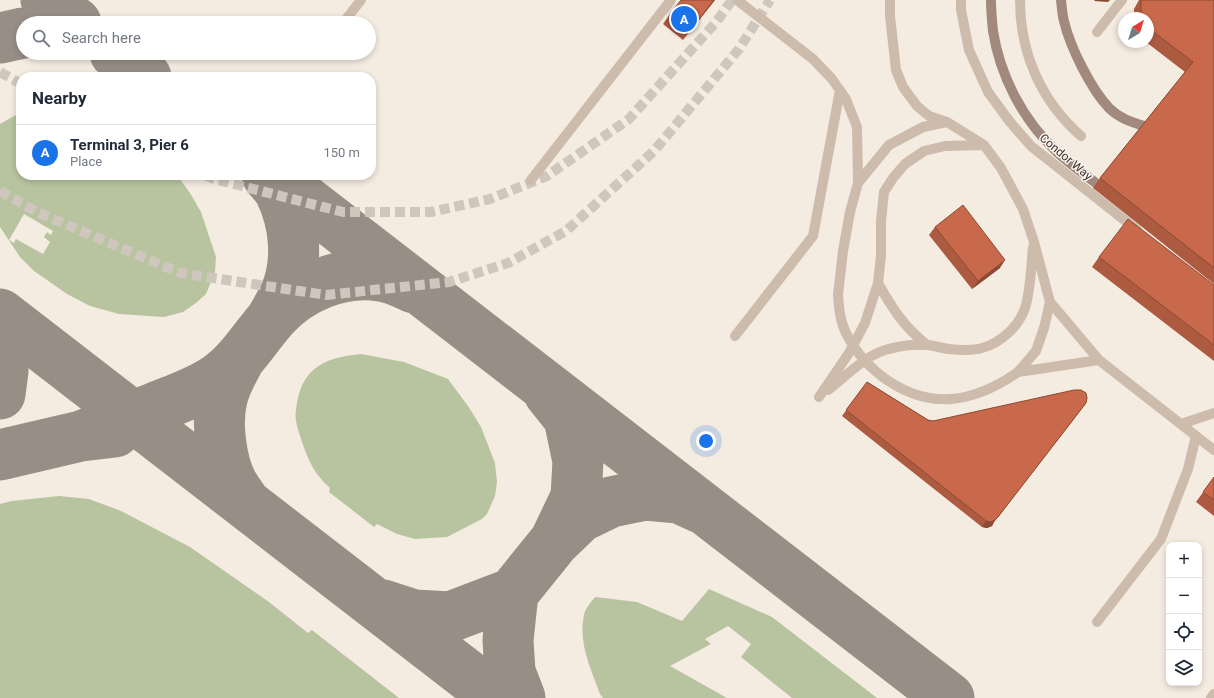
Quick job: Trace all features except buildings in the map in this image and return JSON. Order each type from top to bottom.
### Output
[{"type":"street","points":[[991,0],[993,30],[999,58],[1010,86],[1025,113],[1056,151],[1114,190]]},
{"type":"street","points":[[1061,0],[1064,22],[1073,49],[1084,73],[1096,91],[1109,108],[1120,116],[1130,122],[1154,128]]},
{"type":"lane","points":[[348,16],[361,0]]},
{"type":"lane","points":[[531,180],[671,0]]},
{"type":"lane","points":[[737,0],[813,59],[832,79],[846,99],[857,127],[858,183],[850,212],[843,251],[838,295],[839,312],[846,332],[858,352],[874,370],[892,383],[917,394],[935,398],[951,399],[984,391],[1002,383],[1018,372],[1036,351],[1044,328],[1050,302]]},
{"type":"lane","points":[[890,0],[890,16],[896,70],[903,87],[917,106],[929,116],[947,122],[984,145],[1001,168],[1023,209],[1034,242],[1050,302],[1099,360],[1214,450]]},
{"type":"lane","name":"Condor Way","points":[[960,0],[969,50],[988,92],[1010,122],[1031,146],[1099,201],[1148,238]]},
{"type":"lane","points":[[1020,0],[1022,31],[1028,56],[1039,83],[1052,105],[1066,122],[1081,136]]},
{"type":"lane","points":[[1097,32],[1122,0]]},
{"type":"lane","points":[[735,336],[813,236],[840,90]]},
{"type":"lane","points":[[858,183],[889,145],[923,127],[947,122]]},
{"type":"lane","points":[[984,145],[945,146],[924,151],[905,164],[893,178],[884,192],[881,221],[881,256],[878,283],[861,332],[845,360],[818,397],[874,355],[885,350],[902,346],[927,345],[965,350],[982,348],[1008,334],[1017,323],[1025,309],[1034,242]]},
{"type":"lane","points":[[1099,201],[1114,190]]},
{"type":"lane","points":[[878,283],[899,318],[914,335],[927,345]]},
{"type":"lane","points":[[1018,372],[1099,360]]},
{"type":"lane","points":[[1180,424],[1214,413]]},
{"type":"lane","points":[[1097,622],[1161,539],[1188,470],[1196,436]]},
{"type":"lane","points":[[1211,698],[1214,694]]},
{"type":"green space","points":[[16,115],[16,180],[181,180],[201,212],[216,257],[215,272],[206,294],[183,312],[164,317],[119,314],[90,306],[67,294],[34,271],[20,257],[0,227],[0,124]],"holes":[[[24,214],[53,231],[51,235],[47,232],[44,237],[50,242],[43,254],[16,239],[14,243],[9,240]]]},
{"type":"green space","points":[[361,354],[404,362],[448,379],[468,406],[481,427],[495,463],[497,482],[495,496],[487,514],[482,519],[447,537],[415,539],[397,534],[377,524],[374,527],[329,492],[330,488],[316,472],[304,449],[298,429],[296,414],[300,390],[311,372],[319,366],[338,358]]},
{"type":"green space","points":[[59,496],[89,499],[121,511],[190,547],[269,602],[308,633],[312,630],[399,698],[0,698],[0,504],[12,501]]},
{"type":"green space","points":[[709,589],[772,617],[877,698],[792,698],[741,657],[751,644],[728,626],[705,639],[711,644],[670,666],[727,698],[603,698],[600,694],[586,656],[583,636],[585,613],[595,597],[637,602],[682,621]]},
{"type":"taxiway","points":[[46,0],[67,16]]},
{"type":"taxiway","points":[[0,38],[16,35]]},
{"type":"taxiway","points":[[124,60],[140,72]]},
{"type":"taxiway","points":[[271,180],[279,190],[289,217],[292,229],[294,256],[285,294],[273,316]]},
{"type":"taxiway","points":[[278,180],[949,698]]},
{"type":"taxiway","points":[[81,436],[195,392],[210,384],[226,373],[284,306],[308,289],[336,279],[365,275],[380,276],[397,280],[414,288]]},
{"type":"taxiway","points":[[0,314],[497,698]]},
{"type":"taxiway","points":[[0,342],[3,371],[0,394]]},
{"type":"taxiway","points":[[239,360],[223,394],[219,419],[222,453],[228,474],[246,504]]},
{"type":"taxiway","points":[[520,698],[510,672],[508,640],[513,593],[555,541],[576,497],[578,461],[569,418],[549,393]]},
{"type":"taxiway","points":[[0,455],[81,436],[115,432]]},
{"type":"taxiway","points":[[555,541],[580,517],[611,502],[645,495],[679,498],[701,508]]},
{"type":"taxiway","points":[[383,605],[414,615],[450,617],[513,593]]},
{"type":"tunnel","points":[[218,180],[343,212],[431,212],[490,199],[547,176],[629,119],[717,21],[732,0]]},
{"type":"tunnel","points":[[0,191],[37,212],[180,273],[326,295],[449,282],[508,263],[566,231],[654,151],[739,49],[770,0]]},
{"type":"tunnel","points":[[0,72],[16,81]]},
{"type":"place","name":"Terminal 3, Pier 6","points":[[684,19]]}]
